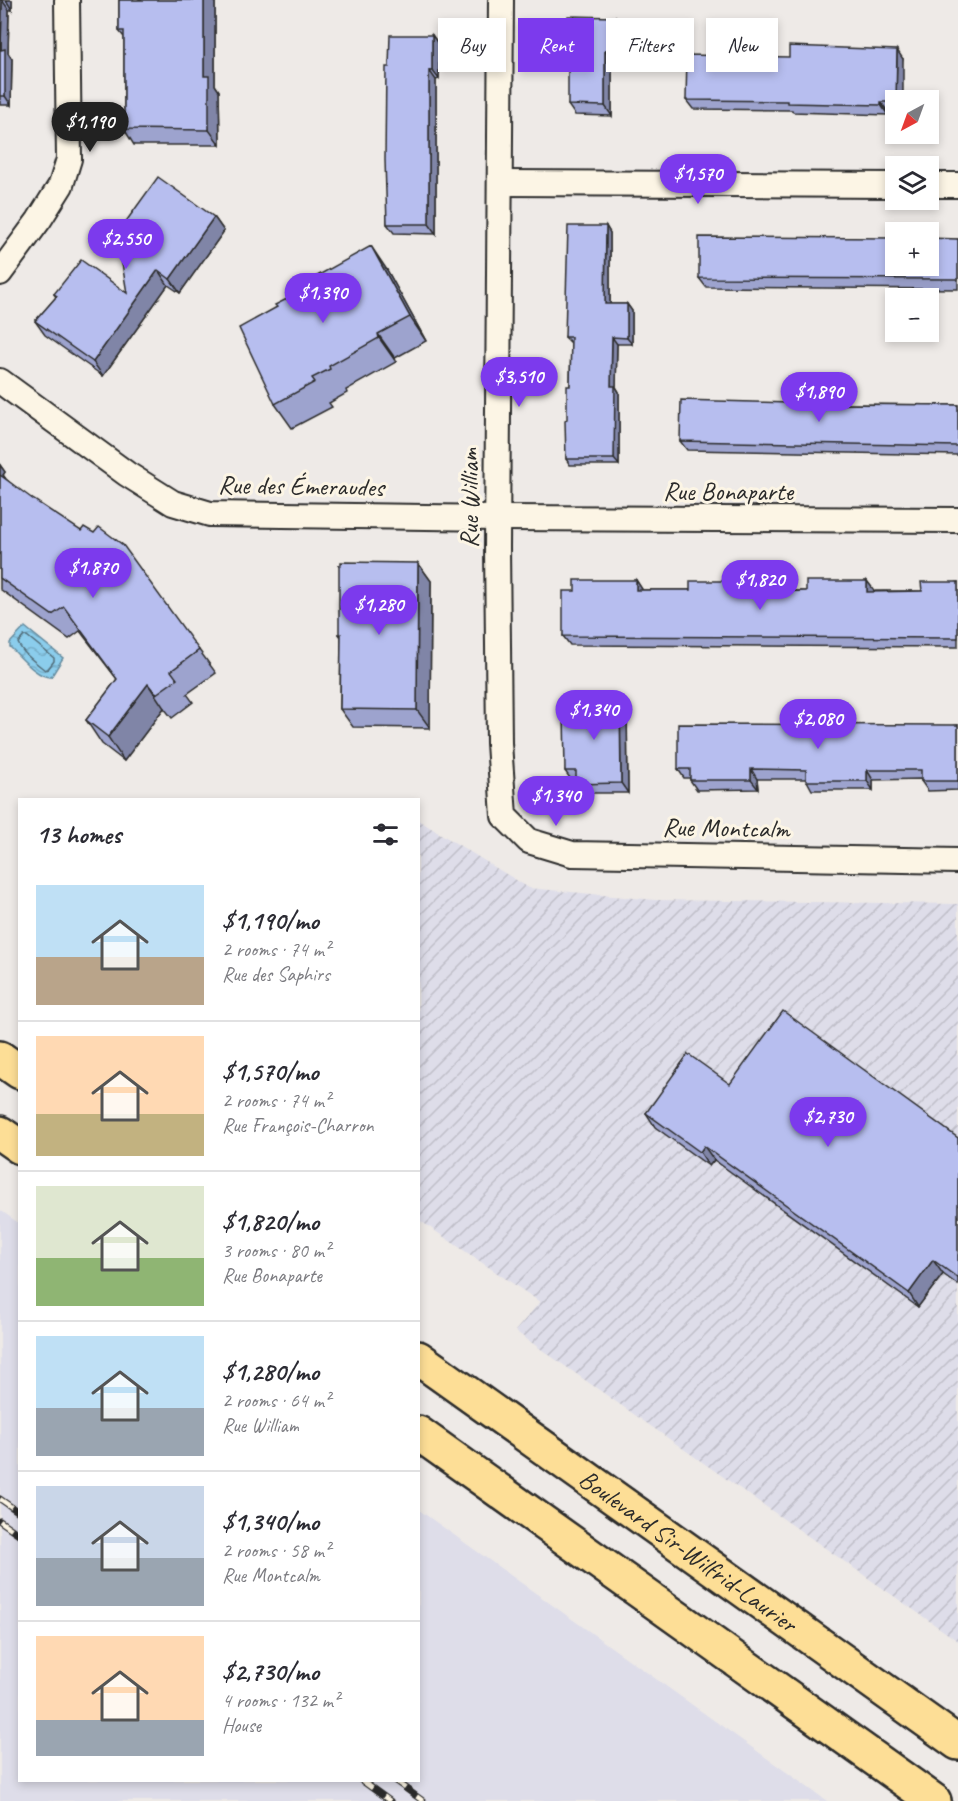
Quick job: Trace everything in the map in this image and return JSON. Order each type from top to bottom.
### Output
[{"type":"highway","points":[[0,1058],[18,1071]]},
{"type":"highway","points":[[0,1133],[18,1146]]},
{"type":"highway","name":"Boulevard Sir-Wilfrid-Laurier","points":[[420,1359],[958,1743]]},
{"type":"highway","points":[[420,1433],[934,1801]]},
{"type":"street","points":[[0,273],[39,220],[61,185],[69,159],[67,0]]},
{"type":"street","name":"Rue William","points":[[501,0],[497,518],[499,743],[504,816]]},
{"type":"street","points":[[500,183],[885,185]]},
{"type":"street","points":[[939,185],[958,185]]},
{"type":"street","name":"Rue des Émeraudes","points":[[0,381],[127,474],[173,503],[210,514],[497,518]]},
{"type":"street","name":"Rue Bonaparte","points":[[497,518],[958,520]]},
{"type":"street","name":"Rue Montcalm","points":[[504,816],[529,841],[572,854],[958,861]]},
{"type":"shaded area","points":[[420,821],[529,888],[655,900],[958,904],[958,1641],[515,1331],[540,1302],[420,1221]]},
{"type":"shaded area","points":[[0,1210],[18,1223],[18,1782],[420,1782],[420,1511],[827,1801],[0,1801]]},
{"type":"water","points":[[25,627],[63,658],[51,677],[40,674],[10,647],[10,643]]},
{"type":"building","points":[[0,0],[2,0],[1,50],[5,49],[5,96],[0,96]]},
{"type":"building","points":[[119,0],[204,0],[204,76],[209,76],[209,130],[124,129],[124,31],[119,31]]},
{"type":"building","points":[[568,16],[616,17],[606,18],[605,106],[568,105],[568,72],[594,72],[594,18],[568,18]]},
{"type":"building","points":[[390,35],[432,35],[432,70],[429,70],[429,224],[387,224],[386,67],[389,67]]},
{"type":"building","points":[[789,46],[897,50],[896,90],[885,90],[885,102],[881,102],[881,105],[686,100],[687,72],[694,72],[694,55],[706,55],[706,72],[778,72],[778,57],[789,57]]},
{"type":"building","points":[[158,177],[214,217],[170,279],[158,270],[93,362],[35,321],[57,296],[54,294],[81,260],[127,293],[117,234]]},
{"type":"building","points":[[568,226],[606,226],[605,304],[627,304],[627,338],[612,337],[611,386],[615,386],[614,459],[566,459],[565,421],[567,419],[567,386],[570,386],[571,337],[565,337]]},
{"type":"building","points":[[699,237],[885,238],[885,276],[939,276],[939,238],[958,239],[958,279],[699,278]]},
{"type":"building","points":[[371,246],[410,317],[378,334],[379,338],[329,366],[330,369],[312,378],[315,382],[275,404],[239,328],[293,296],[290,291]]},
{"type":"building","points":[[681,400],[958,405],[958,446],[680,441]]},
{"type":"building","points":[[0,475],[81,531],[84,527],[94,533],[99,527],[123,545],[199,650],[171,671],[177,679],[156,694],[148,684],[108,737],[86,720],[117,679],[64,607],[52,615],[0,578]]},
{"type":"building","points":[[341,562],[418,563],[417,710],[340,709],[339,565]]},
{"type":"building","points":[[575,580],[636,580],[636,590],[690,590],[690,581],[751,581],[751,592],[806,591],[806,581],[867,581],[867,592],[922,591],[921,582],[958,582],[958,638],[563,636],[563,591],[575,591]]},
{"type":"building","points":[[575,698],[620,699],[621,783],[576,784],[576,771],[565,771],[564,711],[575,710]]},
{"type":"building","points":[[678,724],[958,725],[958,781],[921,781],[921,770],[867,770],[867,781],[806,781],[806,770],[751,769],[751,780],[690,780],[690,769],[678,769]]},
{"type":"building","points":[[783,1011],[958,1138],[958,1278],[933,1260],[909,1293],[704,1146],[700,1152],[646,1113],[688,1054],[730,1084]]},
{"type":"railway","points":[[0,1499],[18,1512]]},
{"type":"railway","points":[[0,1521],[18,1534]]},
{"type":"railway","points":[[364,1782],[390,1801]]},
{"type":"railway","points":[[397,1782],[423,1801]]}]
